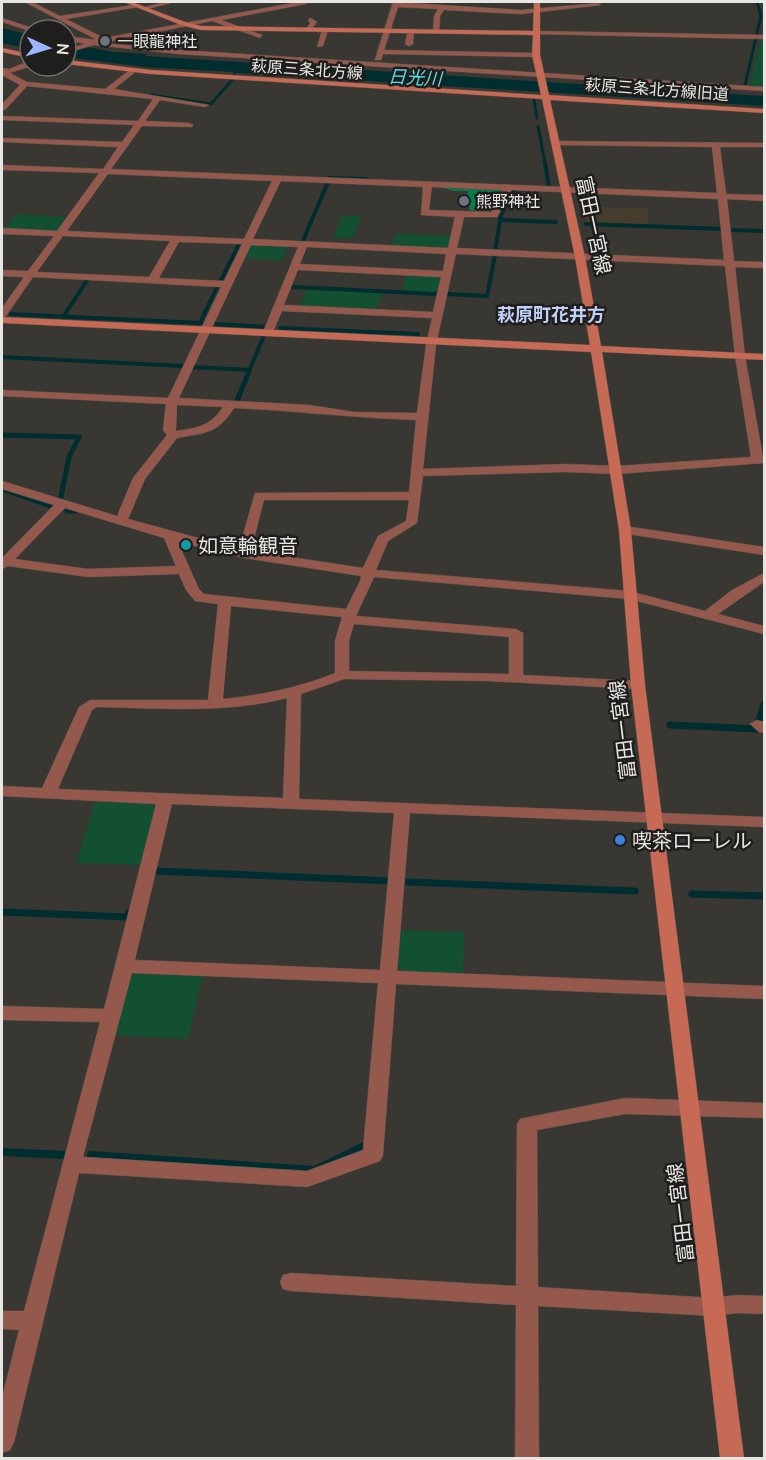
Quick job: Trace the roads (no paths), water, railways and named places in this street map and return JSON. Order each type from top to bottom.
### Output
[{"type":"main road","points":[[128,2],[183,24],[201,28],[238,25],[309,30],[535,33]]},
{"type":"main road","name":"富田一宮線","points":[[537,2],[536,55],[547,97],[564,190],[580,257],[617,470],[625,530],[638,685],[732,1458]]},
{"type":"main road","points":[[2,50],[18,53]]},
{"type":"main road","name":"萩原三条北方線","points":[[78,64],[131,71],[547,97]]},
{"type":"main road","name":"萩原三条北方線旧道","points":[[547,97],[765,111]]},
{"type":"main road","points":[[2,320],[765,357]]},
{"type":"street","points":[[28,2],[59,18],[172,2]]},
{"type":"street","points":[[226,7],[248,14],[306,2]]},
{"type":"street","points":[[379,55],[395,3],[536,11],[598,5]]},
{"type":"street","points":[[436,32],[437,16],[443,7]]},
{"type":"street","points":[[238,25],[248,14]]},
{"type":"street","points":[[211,19],[238,25]]},
{"type":"street","points":[[78,46],[89,42],[211,19],[238,25],[258,35],[274,29]]},
{"type":"street","points":[[2,20],[18,25]]},
{"type":"street","points":[[309,30],[314,22],[311,20]]},
{"type":"street","points":[[129,23],[147,31]]},
{"type":"street","points":[[78,28],[102,40]]},
{"type":"street","points":[[319,46],[325,30]]},
{"type":"street","points":[[409,44],[411,31]]},
{"type":"street","points":[[535,33],[764,37]]},
{"type":"street","points":[[78,40],[147,49],[765,89]]},
{"type":"street","points":[[147,49],[158,45],[379,55],[536,55]]},
{"type":"street","points":[[379,55],[541,73]]},
{"type":"street","points":[[5,71],[4,73],[25,84],[107,91],[205,105]]},
{"type":"street","points":[[107,91],[131,71]]},
{"type":"street","points":[[2,108],[5,101],[25,84]]},
{"type":"street","points":[[2,314],[158,98]]},
{"type":"street","points":[[2,118],[189,124]]},
{"type":"street","points":[[2,140],[124,145]]},
{"type":"street","points":[[556,143],[765,145]]},
{"type":"street","points":[[418,473],[565,468],[617,470],[761,460],[740,356],[716,145]]},
{"type":"street","points":[[2,167],[765,198]]},
{"type":"street","points":[[173,435],[169,430],[172,401],[278,178]]},
{"type":"street","points":[[428,184],[424,213],[494,215],[510,187]]},
{"type":"street","points":[[342,675],[342,641],[349,616],[367,581],[368,573],[383,539],[411,524],[432,340],[460,214]]},
{"type":"street","points":[[2,231],[765,265]]},
{"type":"street","points":[[152,280],[176,239]]},
{"type":"street","points":[[268,332],[304,244]]},
{"type":"street","points":[[295,267],[447,274]]},
{"type":"street","points":[[2,273],[226,284]]},
{"type":"street","points":[[278,308],[438,315]]},
{"type":"street","points":[[2,393],[231,404],[316,409],[354,415],[422,417]]},
{"type":"street","points":[[121,521],[139,478],[173,435],[213,428],[220,424],[231,404]]},
{"type":"street","points":[[2,485],[170,536],[244,554],[368,573],[629,595],[765,630]]},
{"type":"street","points":[[244,554],[260,496],[416,496]]},
{"type":"street","points":[[3,563],[63,503]]},
{"type":"street","points":[[625,530],[765,551]]},
{"type":"street","points":[[170,536],[193,590],[200,598],[436,628],[516,633],[516,679]]},
{"type":"street","points":[[3,563],[88,573],[185,570]]},
{"type":"street","points":[[709,614],[737,593],[765,577]]},
{"type":"street","points":[[215,704],[225,601]]},
{"type":"street","points":[[48,793],[86,707],[105,703],[215,704],[266,699],[331,682],[342,675],[516,679],[638,685]]},
{"type":"street","points":[[291,803],[294,693]]},
{"type":"street","points":[[3,794],[48,793],[165,800],[765,822]]},
{"type":"street","points":[[2,1442],[125,966],[165,800]]},
{"type":"street","points":[[72,1164],[307,1179],[373,1155],[402,808]]},
{"type":"street","points":[[125,966],[765,993]]},
{"type":"street","points":[[2,1013],[111,1016]]},
{"type":"street","points":[[527,1458],[527,1124],[625,1106],[765,1111]]},
{"type":"street","points":[[291,1282],[713,1307],[736,1304],[765,1305]]},
{"type":"street","points":[[2,1320],[32,1322]]},
{"type":"water","points":[[2,28],[18,32],[18,46],[2,43]]},
{"type":"water","name":"日光川","points":[[78,45],[113,52],[147,54],[145,56],[764,96],[764,106],[275,75],[237,73],[232,75],[234,72],[145,67],[78,59]]},
{"type":"waterway","points":[[745,85],[761,16],[757,2]]},
{"type":"waterway","points":[[151,95],[211,104],[232,80]]},
{"type":"waterway","points":[[534,100],[537,118]]},
{"type":"waterway","points":[[538,126],[545,164]]},
{"type":"waterway","points":[[545,163],[549,187]]},
{"type":"waterway","points":[[329,178],[367,179]]},
{"type":"waterway","points":[[302,243],[328,182]]},
{"type":"waterway","points":[[500,220],[515,189]]},
{"type":"waterway","points":[[495,251],[500,220]]},
{"type":"waterway","points":[[500,220],[556,222]]},
{"type":"waterway","points":[[586,224],[724,229]]},
{"type":"waterway","points":[[732,230],[764,231]]},
{"type":"waterway","points":[[220,282],[239,244]]},
{"type":"waterway","points":[[447,294],[487,296],[495,255]]},
{"type":"waterway","points":[[63,316],[88,279]]},
{"type":"waterway","points":[[200,323],[218,285]]},
{"type":"waterway","points":[[293,287],[436,294]]},
{"type":"waterway","points":[[11,314],[63,316]]},
{"type":"waterway","points":[[63,316],[200,323]]},
{"type":"waterway","points":[[216,324],[267,327],[269,322]]},
{"type":"waterway","points":[[280,328],[418,334]]},
{"type":"waterway","points":[[247,376],[263,338]]},
{"type":"waterway","points":[[2,357],[183,366]]},
{"type":"waterway","points":[[192,367],[249,370]]},
{"type":"waterway","points":[[236,403],[248,374]]},
{"type":"waterway","points":[[2,435],[79,437],[69,457],[61,497]]},
{"type":"waterway","points":[[2,489],[53,507]]},
{"type":"waterway","points":[[67,511],[75,511]]},
{"type":"waterway","points":[[764,704],[759,721],[764,724]]},
{"type":"waterway","points":[[670,725],[758,729]]},
{"type":"waterway","points":[[155,871],[393,881],[393,883]]},
{"type":"waterway","points":[[408,882],[635,891]]},
{"type":"waterway","points":[[692,894],[764,896]]},
{"type":"waterway","points":[[2,912],[128,917],[129,912]]},
{"type":"waterway","points":[[91,1155],[315,1170],[370,1143]]},
{"type":"waterway","points":[[2,1152],[65,1155]]},
{"type":"place","name":"一眼龍神社","points":[[105,41]]},
{"type":"place","name":"熊野神社","points":[[464,201]]},
{"type":"place","name":"如意輪観音","points":[[186,545]]},
{"type":"place","name":"喫茶ローレル","points":[[620,840]]},
{"type":"district","name":"萩原町花井方","points":[[551,314]]}]
